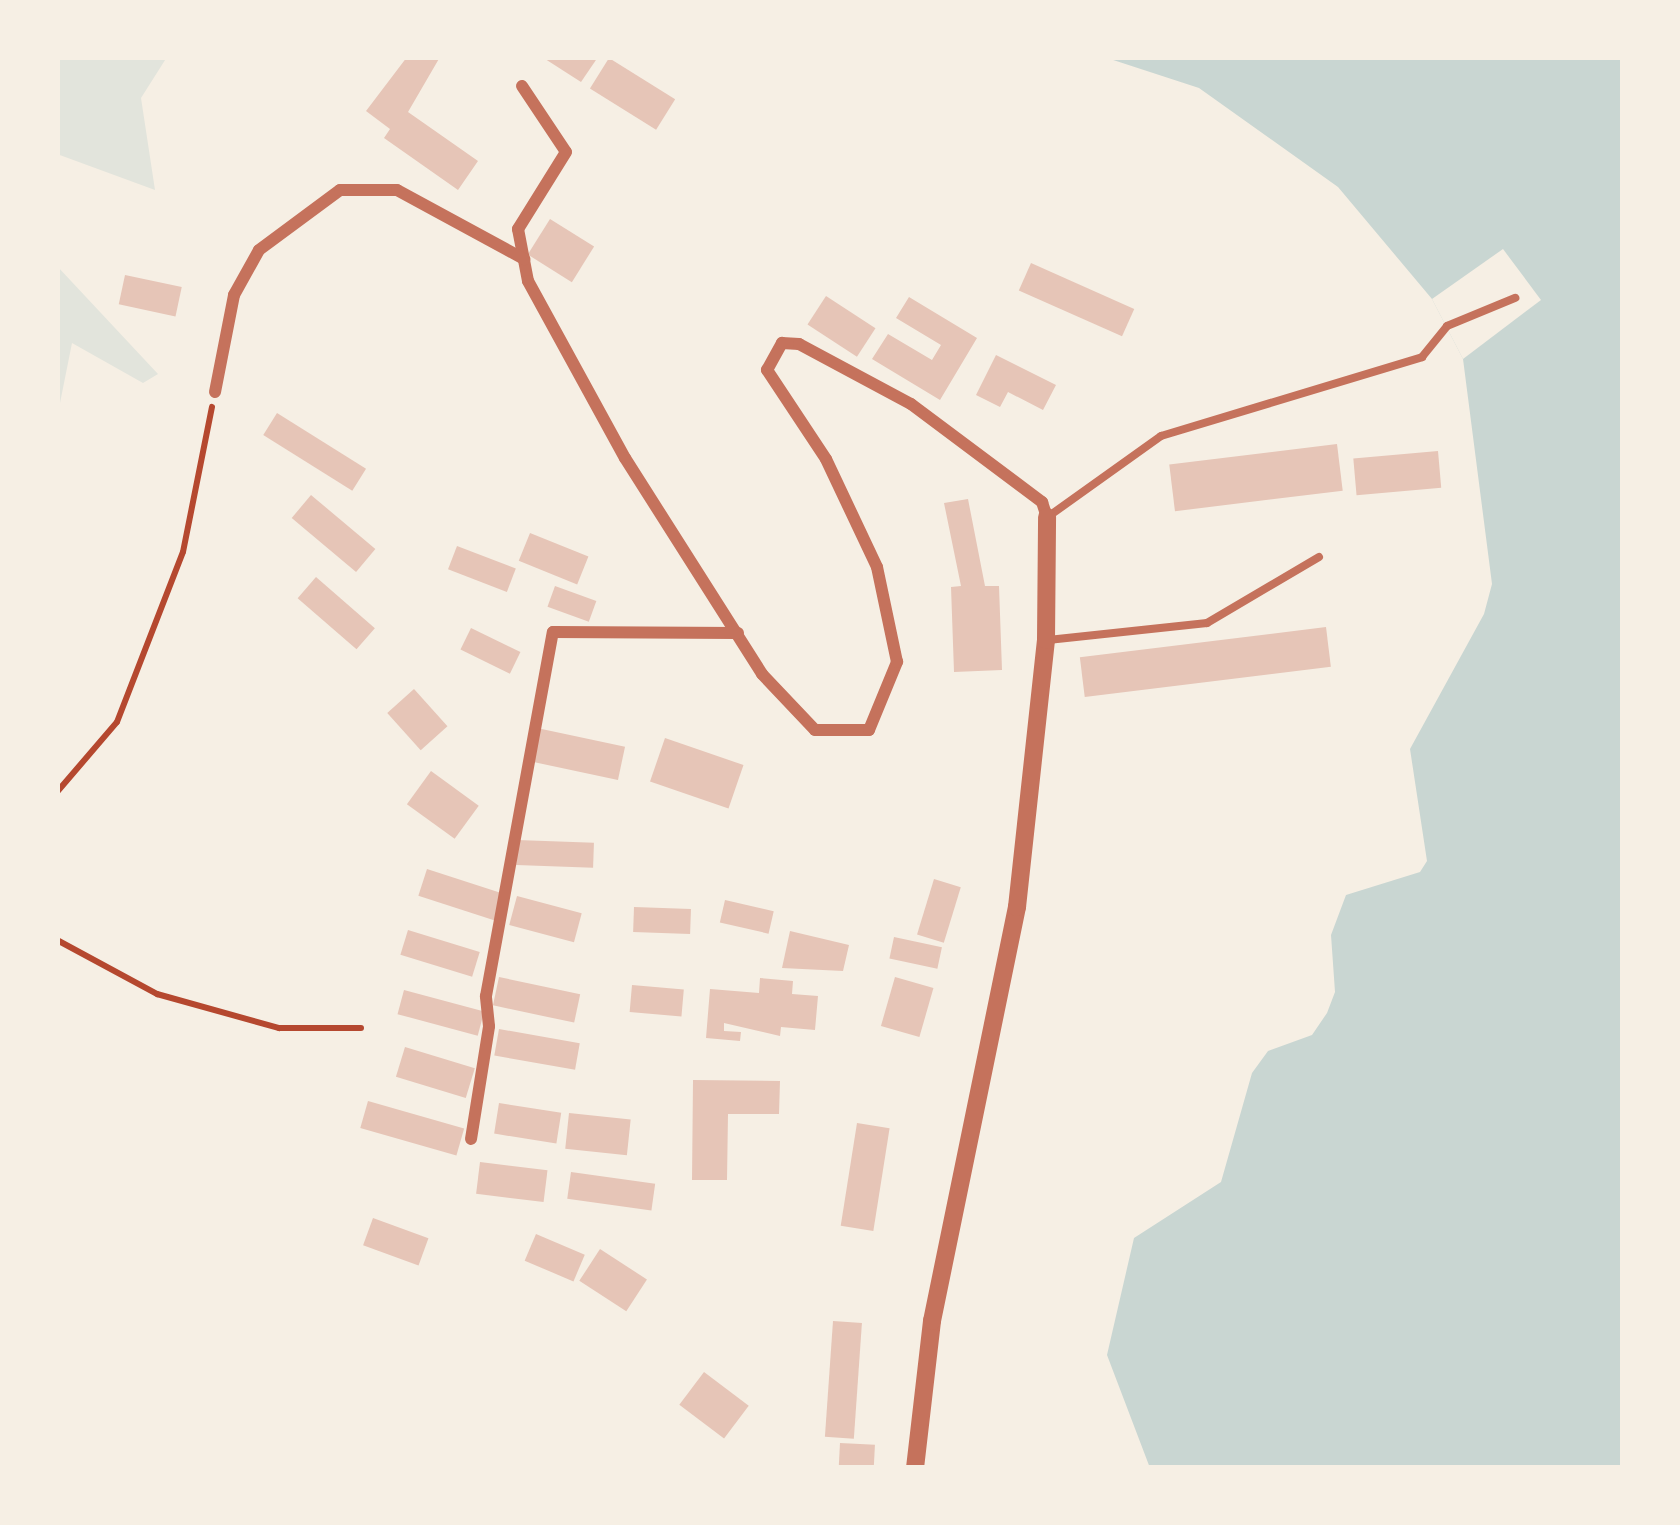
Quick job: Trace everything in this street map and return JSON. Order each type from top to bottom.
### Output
[{"type":"street","points":[[522,86],[566,152],[518,229],[528,280],[625,458],[762,674],[815,730],[869,730],[897,662],[877,567],[826,459],[767,370],[782,343],[799,344],[911,404],[1042,502],[1047,517],[1046,640],[1017,908],[932,1321],[915,1468]]},
{"type":"street","points":[[214,392],[234,295],[259,250],[340,190],[397,190],[524,259]]},
{"type":"street","points":[[471,1139],[489,1026],[486,996],[553,632],[738,633]]},
{"type":"lane","points":[[1047,517],[1161,436],[1422,357],[1447,326],[1515,298]]},
{"type":"lane","points":[[1046,640],[1207,623],[1319,557]]},
{"type":"path","points":[[57,792],[118,722],[183,552],[214,392]]},
{"type":"path","points":[[57,940],[157,994],[279,1028],[361,1028]]},
{"type":"shaded area","points":[[57,57],[167,57],[141,98],[155,190],[57,154]]},
{"type":"shaded area","points":[[1104,57],[1623,57],[1623,1468],[1150,1468],[1107,1355],[1134,1238],[1221,1182],[1252,1073],[1268,1051],[1312,1035],[1327,1013],[1335,992],[1331,935],[1346,895],[1420,872],[1427,861],[1410,749],[1484,614],[1492,584],[1463,359],[1432,299],[1338,187],[1199,88]]},
{"type":"shaded area","points":[[57,266],[158,374],[143,383],[72,343],[57,418]]},
{"type":"pier","points":[[1503,249],[1541,300],[1463,359],[1432,299]]},
{"type":"building","points":[[407,57],[440,57],[408,112],[478,161],[458,190],[384,138],[390,129],[366,111]]},
{"type":"building","points":[[542,57],[598,57],[581,82]]},
{"type":"building","points":[[609,58],[675,99],[656,130],[590,89]]},
{"type":"building","points":[[550,219],[594,247],[572,282],[528,255]]},
{"type":"building","points":[[1031,263],[1134,309],[1122,336],[1019,290]]},
{"type":"building","points":[[125,275],[182,287],[175,316],[119,304]]},
{"type":"building","points":[[826,296],[875,328],[857,357],[807,325]]},
{"type":"building","points":[[909,297],[977,338],[940,400],[872,359],[888,334],[932,360],[941,345],[896,318]]},
{"type":"building","points":[[996,355],[1056,385],[1043,410],[1008,392],[1000,407],[976,395]]},
{"type":"building","points":[[277,413],[366,469],[352,491],[263,435]]},
{"type":"building","points":[[1337,444],[1343,491],[1175,511],[1169,465]]},
{"type":"building","points":[[1438,451],[1441,488],[1357,495],[1353,458]]},
{"type":"building","points":[[311,495],[375,549],[356,572],[292,518]]},
{"type":"building","points":[[968,499],[985,586],[999,586],[1002,670],[954,672],[951,587],[961,586],[944,503]]},
{"type":"building","points":[[530,533],[588,557],[577,584],[519,561]]},
{"type":"building","points":[[457,546],[516,569],[507,592],[448,569]]},
{"type":"building","points":[[316,577],[375,628],[356,649],[298,598]]},
{"type":"building","points":[[555,586],[596,601],[589,622],[547,607]]},
{"type":"building","points":[[1326,627],[1331,667],[1085,697],[1080,657]]},
{"type":"building","points":[[471,628],[520,652],[510,674],[460,650]]},
{"type":"building","points":[[414,689],[447,726],[421,750],[387,713]]},
{"type":"building","points":[[537,728],[625,747],[618,780],[530,761]]},
{"type":"building","points":[[665,738],[743,765],[729,809],[650,781]]},
{"type":"building","points":[[431,771],[479,806],[455,839],[407,804]]},
{"type":"building","points":[[517,840],[594,843],[593,868],[516,865]]},
{"type":"building","points":[[427,869],[505,894],[496,921],[418,896]]},
{"type":"building","points":[[934,879],[961,887],[944,943],[917,934]]},
{"type":"building","points":[[517,896],[582,913],[574,942],[509,925]]},
{"type":"building","points":[[725,900],[774,911],[769,934],[720,922]]},
{"type":"building","points":[[634,907],[691,909],[690,934],[633,932]]},
{"type":"building","points":[[408,930],[480,952],[472,977],[400,955]]},
{"type":"building","points":[[790,931],[849,945],[843,971],[782,968]]},
{"type":"building","points":[[894,937],[942,947],[937,969],[889,959]]},
{"type":"building","points":[[499,977],[580,994],[574,1023],[493,1005]]},
{"type":"building","points":[[895,977],[933,988],[919,1037],[881,1026]]},
{"type":"building","points":[[760,978],[793,981],[792,994],[818,996],[815,1030],[781,1027],[780,1036],[724,1023],[724,1031],[741,1032],[740,1041],[706,1038],[710,989],[759,993]]},
{"type":"building","points":[[632,985],[684,990],[681,1016],[630,1012]]},
{"type":"building","points":[[404,990],[484,1011],[478,1036],[398,1014]]},
{"type":"building","points":[[499,1029],[580,1043],[575,1070],[494,1056]]},
{"type":"building","points":[[405,1047],[475,1068],[466,1098],[396,1077]]},
{"type":"building","points":[[693,1080],[780,1081],[779,1114],[728,1114],[727,1180],[692,1180]]},
{"type":"building","points":[[368,1101],[464,1129],[456,1155],[360,1128]]},
{"type":"building","points":[[499,1103],[561,1113],[556,1143],[494,1134]]},
{"type":"building","points":[[569,1113],[631,1119],[627,1155],[565,1149]]},
{"type":"building","points":[[857,1123],[890,1128],[873,1231],[841,1226]]},
{"type":"building","points":[[480,1162],[547,1170],[544,1202],[476,1194]]},
{"type":"building","points":[[571,1172],[655,1184],[651,1211],[567,1199]]},
{"type":"building","points":[[373,1218],[428,1238],[419,1265],[363,1245]]},
{"type":"building","points":[[536,1234],[585,1255],[573,1281],[525,1261]]},
{"type":"building","points":[[600,1249],[647,1279],[626,1311],[579,1281]]},
{"type":"building","points":[[833,1321],[862,1323],[854,1439],[825,1437]]},
{"type":"building","points":[[704,1372],[749,1406],[724,1438],[679,1405]]},
{"type":"building","points":[[840,1443],[875,1445],[874,1468],[839,1468]]}]
